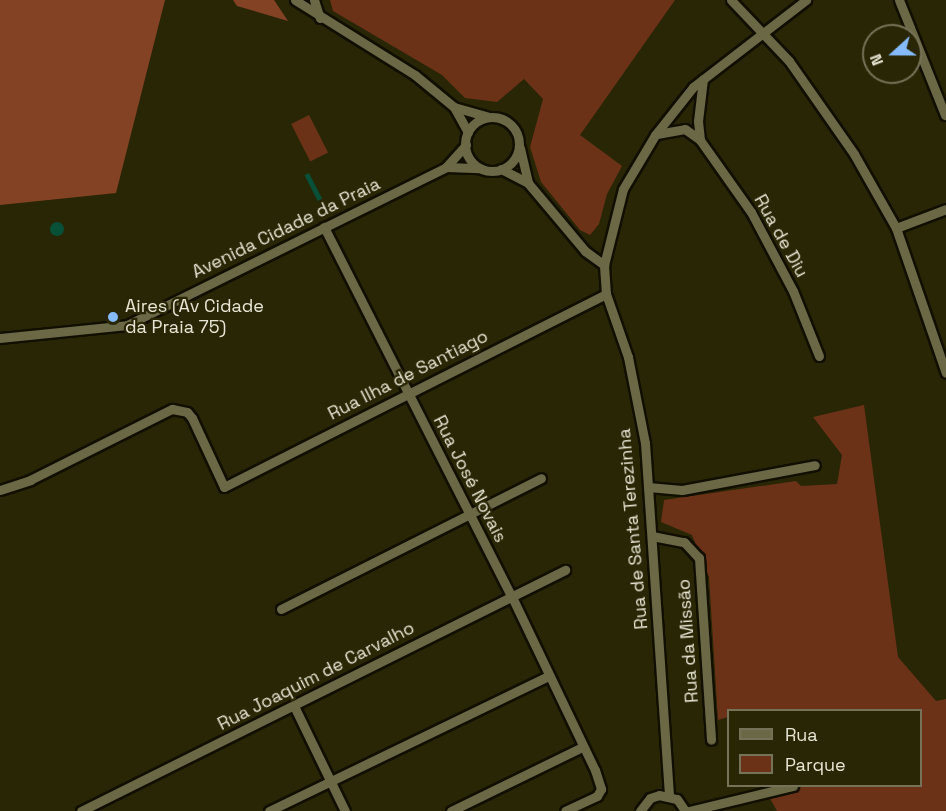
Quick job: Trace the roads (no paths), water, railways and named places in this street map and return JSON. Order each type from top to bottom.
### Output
[{"type":"street","points":[[294,0],[321,19],[383,53],[454,107],[504,119],[513,126],[528,183]]},
{"type":"street","points":[[314,0],[321,19]]},
{"type":"street","points":[[731,0],[789,61],[854,154],[896,228],[946,373]]},
{"type":"street","name":"Rua de Santa Terezinha","points":[[669,795],[645,443],[628,357],[606,294],[604,265],[623,189],[655,135],[704,79],[806,0]]},
{"type":"street","points":[[899,0],[945,116]]},
{"type":"street","points":[[700,140],[698,121],[704,79]]},
{"type":"street","points":[[454,107],[468,132]]},
{"type":"street","points":[[489,117],[475,123],[468,132],[466,145],[472,162],[480,168],[501,169],[528,183],[585,251],[604,265]]},
{"type":"street","points":[[655,135],[685,129],[700,140]]},
{"type":"street","name":"Rua de Diu","points":[[700,140],[752,212],[793,291],[819,356]]},
{"type":"street","name":"Avenida Cidade da Praia","points":[[0,338],[127,325],[446,167],[466,145]]},
{"type":"street","points":[[501,169],[510,164],[519,146]]},
{"type":"street","name":"Avenida Cidade da Praia","points":[[446,167],[480,168]]},
{"type":"street","points":[[896,228],[946,209]]},
{"type":"street","name":"Rua José Novais","points":[[324,227],[512,597],[601,789],[597,796],[565,811]]},
{"type":"street","name":"Rua Ilha de Santiago","points":[[0,490],[30,480],[172,409],[180,409],[192,418],[224,487],[606,294]]},
{"type":"street","points":[[648,487],[682,490],[815,465]]},
{"type":"street","points":[[281,609],[541,478]]},
{"type":"street","name":"Rua da Missão","points":[[652,536],[684,542],[699,558],[711,741]]},
{"type":"street","name":"Rua Joaquim de Carvalho","points":[[81,811],[566,570]]},
{"type":"street","points":[[269,811],[548,676]]},
{"type":"street","points":[[294,706],[345,811]]},
{"type":"street","points":[[452,811],[582,747]]},
{"type":"street","points":[[640,811],[650,798],[669,795],[677,799],[687,811],[789,787]]},
{"type":"place","name":"Aires (Av Cidade da Praia 75)","points":[[113,317]]}]
